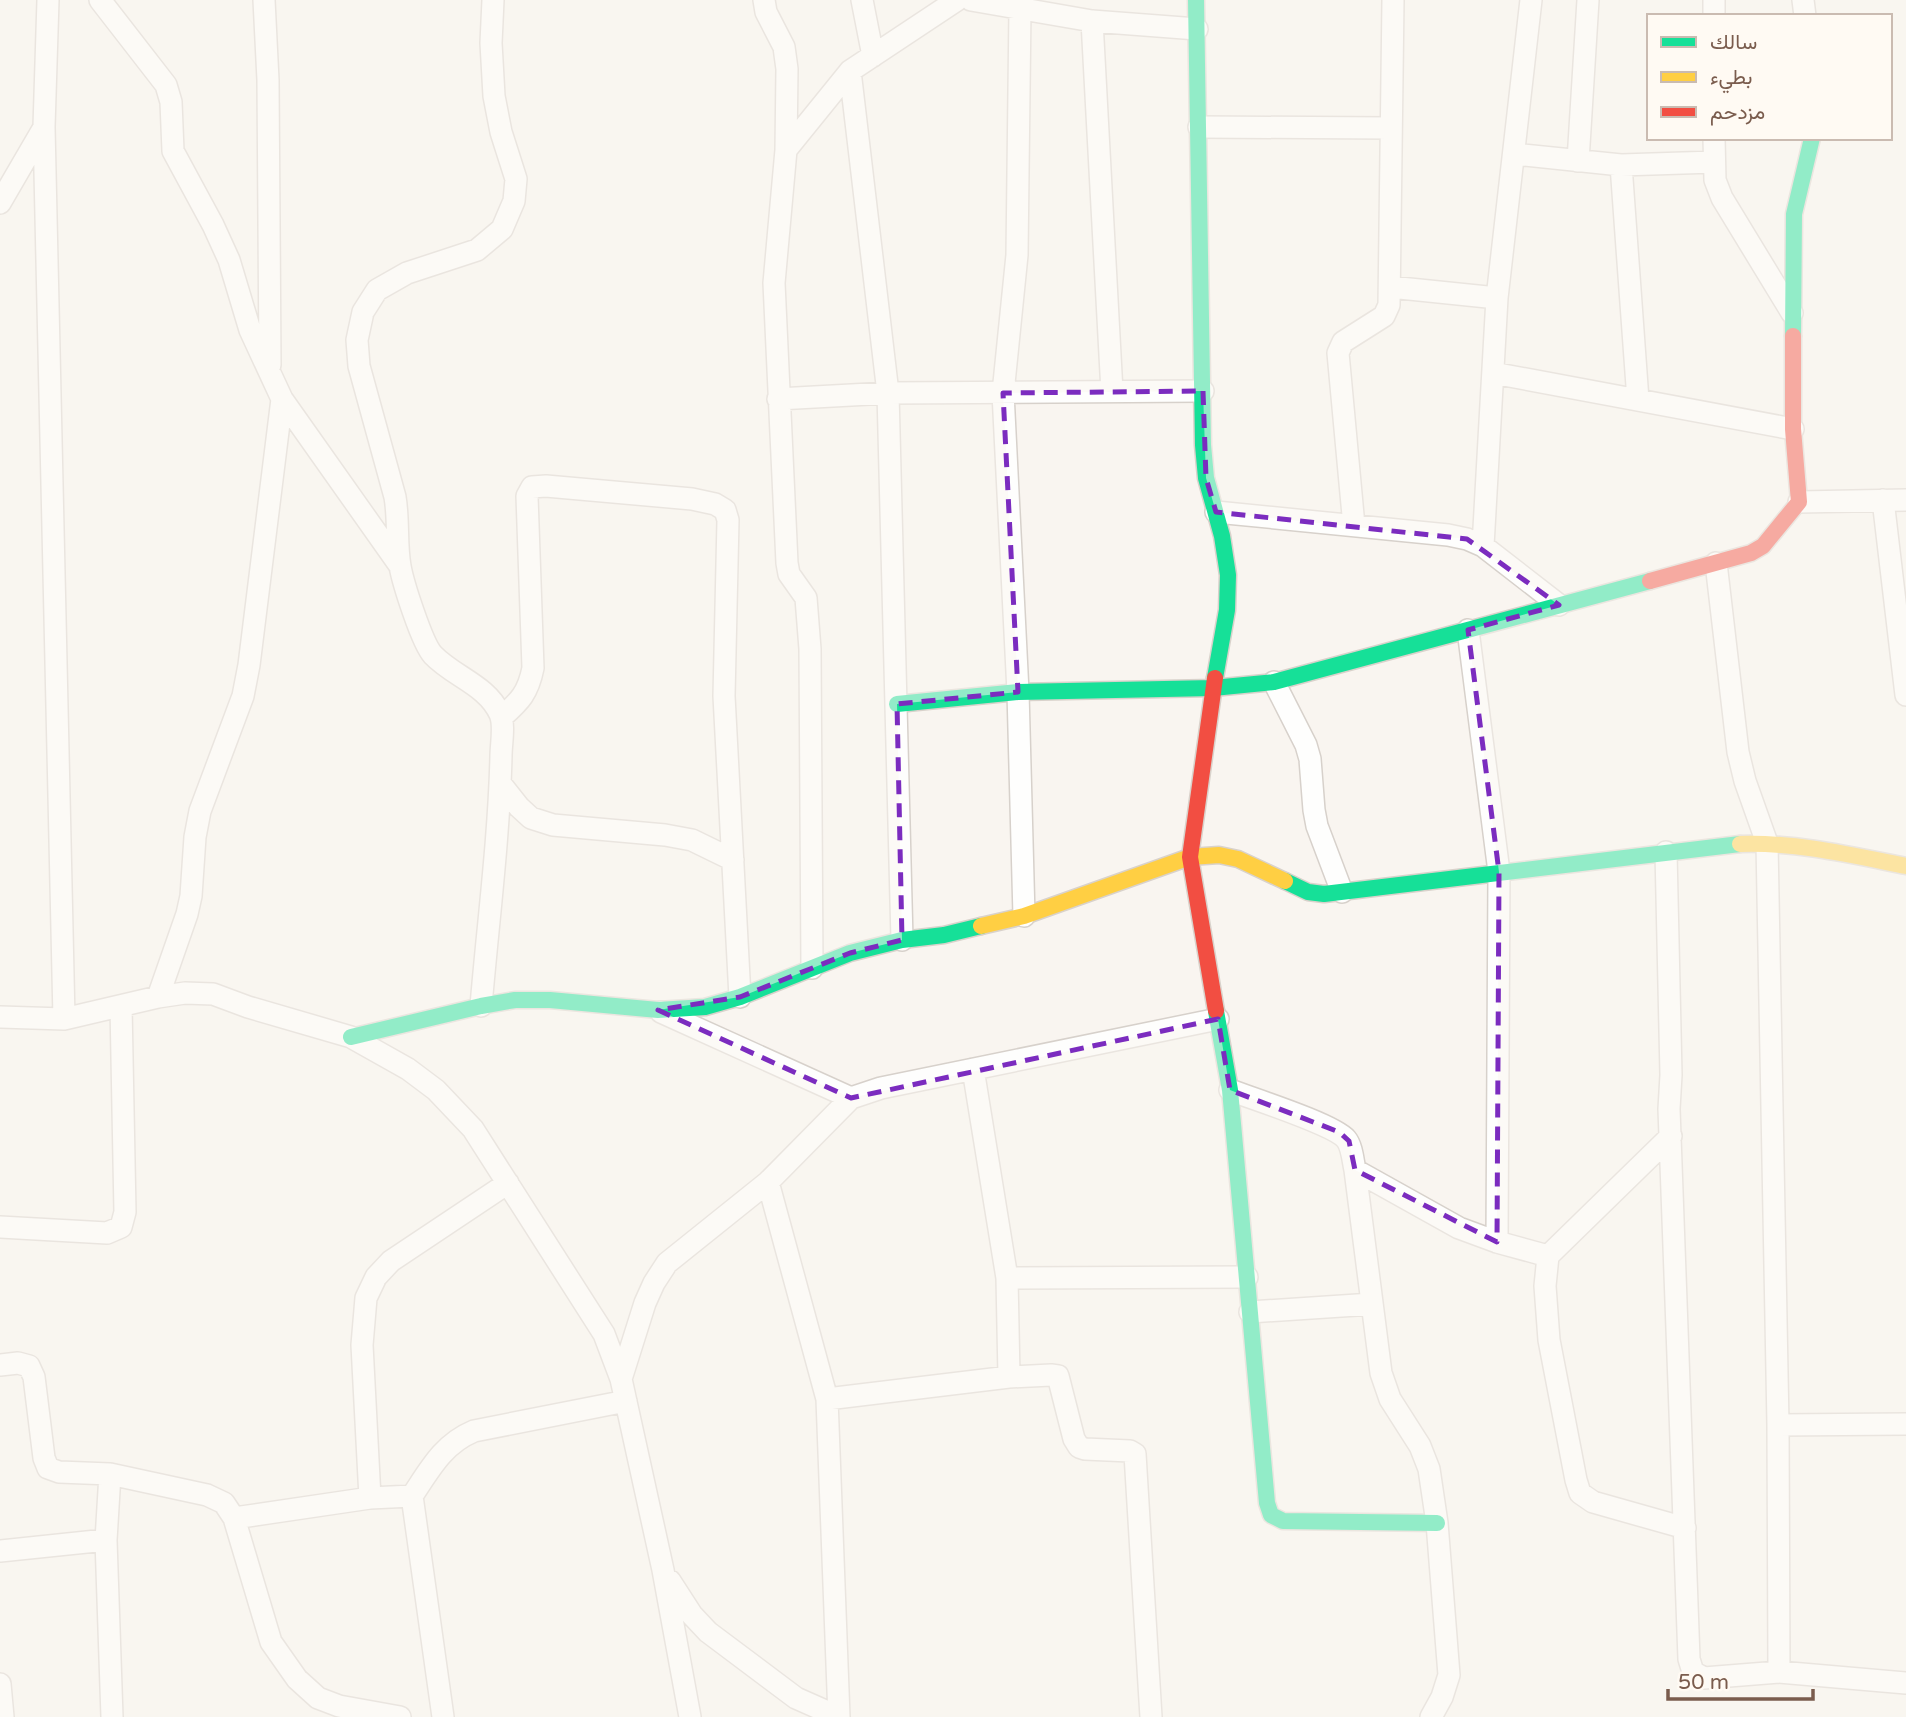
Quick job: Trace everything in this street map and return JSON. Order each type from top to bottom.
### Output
[{"type":"street","points":[[48,0],[44,127],[64,1019]]},
{"type":"street","points":[[100,0],[166,85],[171,103],[173,151],[229,260],[250,330],[282,399],[400,566]]},
{"type":"street","points":[[264,0],[268,80],[270,374]]},
{"type":"street","points":[[481,1006],[500,783],[502,717],[493,701],[478,687],[431,653],[419,627],[400,566],[395,497],[359,366],[357,340],[363,312],[377,290],[407,273],[477,250],[502,229],[514,201],[516,179],[501,132],[495,96],[491,43],[493,0]]},
{"type":"street","points":[[764,0],[766,12],[784,47],[788,69],[786,150],[774,283],[787,563],[789,574],[806,597],[810,649],[812,968]]},
{"type":"street","points":[[862,0],[873,56]]},
{"type":"street","points":[[786,150],[850,71],[957,0]]},
{"type":"street","points":[[971,0],[1092,21],[1196,29]]},
{"type":"street","points":[[1196,0],[1203,445],[1206,478],[1222,536],[1228,575],[1227,610],[1213,688],[1190,857],[1230,1090],[1267,1503],[1271,1515],[1283,1521],[1437,1523]]},
{"type":"street","points":[[1354,526],[1338,353],[1343,342],[1384,316],[1389,305],[1393,0]]},
{"type":"street","points":[[1483,546],[1497,298],[1531,0]]},
{"type":"street","points":[[1578,161],[1588,0]]},
{"type":"street","points":[[1020,8],[1017,255],[1003,393],[1018,692],[1024,916]]},
{"type":"street","points":[[1092,21],[1112,392]]},
{"type":"street","points":[[850,71],[888,393],[902,940]]},
{"type":"street","points":[[0,202],[44,127]]},
{"type":"street","points":[[1199,127],[1390,128]]},
{"type":"street","points":[[1714,140],[1715,180],[1722,198],[1793,315]]},
{"type":"street","points":[[897,704],[1018,692],[1213,688],[1274,682],[1716,563],[1751,553],[1763,546],[1799,502],[1793,429],[1794,214],[1812,140]]},
{"type":"street","points":[[1514,154],[1621,165],[1714,162]]},
{"type":"street","points":[[1621,165],[1638,400]]},
{"type":"street","points":[[1390,287],[1497,298]]},
{"type":"street","points":[[1493,373],[1793,429]]},
{"type":"street","points":[[778,399],[888,393],[1203,391]]},
{"type":"street","points":[[158,997],[187,914],[200,811],[243,696],[282,399]]},
{"type":"street","points":[[502,717],[520,701],[530,685],[533,668],[527,496],[532,487],[692,499],[715,504],[725,510],[728,520],[724,696],[740,997]]},
{"type":"street","points":[[1883,500],[1906,695]]},
{"type":"street","points":[[1799,502],[1906,500]]},
{"type":"street","points":[[1216,512],[1467,539],[1483,546],[1559,606]]},
{"type":"street","points":[[1716,563],[1738,752],[1745,781],[1767,843],[1778,1425],[1779,1672]]},
{"type":"street","points":[[1468,630],[1499,872],[1497,1242]]},
{"type":"street","points":[[1274,682],[1306,745],[1317,826],[1342,892]]},
{"type":"street","points":[[500,783],[531,818],[553,825],[692,840],[733,860]]},
{"type":"street","points":[[351,1037],[515,1000],[550,1000],[658,1010],[705,1007],[740,997],[850,953],[1024,916],[1190,857],[1219,855],[1238,859],[1308,892],[1324,894],[1731,844],[1767,843],[1812,848],[1904,869]]},
{"type":"street","points":[[1666,852],[1671,1136],[1689,1659],[1693,1672],[1704,1678],[1779,1672],[1906,1684]]},
{"type":"street","points":[[0,1017],[64,1019],[158,997],[185,993],[212,994],[351,1037],[408,1069],[436,1090],[473,1129],[604,1334],[621,1379],[626,1401],[663,1570],[690,1717]]},
{"type":"street","points":[[0,1227],[107,1233],[121,1227],[125,1212],[121,1006]]},
{"type":"street","points":[[658,1010],[851,1098]]},
{"type":"street","points":[[621,1379],[645,1303],[667,1263],[768,1182],[851,1098],[881,1088],[1218,1019]]},
{"type":"street","points":[[973,1069],[1007,1278],[1009,1377]]},
{"type":"street","points":[[1230,1090],[1339,1132],[1349,1141],[1381,1373],[1390,1399],[1420,1446],[1429,1469],[1437,1523],[1449,1675],[1442,1697],[1431,1717]]},
{"type":"street","points":[[1671,1136],[1548,1256],[1545,1286],[1549,1340],[1580,1493],[1593,1502],[1685,1528]]},
{"type":"street","points":[[1355,1170],[1459,1228],[1548,1256]]},
{"type":"street","points":[[663,1570],[692,1615],[708,1632],[796,1698],[839,1717],[827,1399],[768,1182]]},
{"type":"street","points":[[370,1498],[362,1345],[366,1298],[376,1277],[391,1261],[508,1183]]},
{"type":"street","points":[[1007,1278],[1247,1277]]},
{"type":"street","points":[[1250,1312],[1372,1304]]},
{"type":"street","points":[[0,1365],[18,1363],[29,1366],[34,1377],[44,1458],[48,1468],[59,1472],[110,1474],[207,1495],[224,1503],[234,1518],[271,1642],[297,1679],[318,1698],[339,1706],[400,1717]]},
{"type":"street","points":[[827,1399],[1009,1377],[1058,1376],[1074,1439],[1079,1447],[1085,1450],[1130,1451],[1135,1454],[1151,1717]]},
{"type":"street","points":[[443,1717],[412,1496],[442,1452],[460,1437],[474,1431],[626,1401]]},
{"type":"street","points":[[1778,1425],[1906,1424]]},
{"type":"street","points":[[110,1474],[106,1540],[113,1717]]},
{"type":"street","points":[[234,1518],[370,1498],[412,1496]]},
{"type":"street","points":[[0,1551],[106,1540]]},
{"type":"street","points":[[0,1684],[3,1717]]},
{"type":"highlighted area","points":[[1203,391],[1206,478],[1216,512],[1467,539],[1559,605],[1468,630],[1499,872],[1497,1242],[1355,1170],[1349,1141],[1339,1132],[1230,1090],[1218,1019],[851,1098],[658,1010],[740,997],[850,953],[902,940],[897,704],[1018,692],[1003,393]]},
{"type":"traffic: fast","points":[[1196,0],[1203,445],[1206,478],[1222,536],[1228,575],[1227,610],[1215,678]]},
{"type":"traffic: fast","points":[[1793,336],[1794,214],[1812,140]]},
{"type":"traffic: fast","points":[[897,704],[1018,692],[1213,688],[1274,682],[1650,581]]},
{"type":"traffic: fast","points":[[1285,881],[1308,892],[1324,894],[1740,844]]},
{"type":"traffic: fast","points":[[351,1037],[515,1000],[550,1000],[658,1010],[705,1007],[740,997],[850,953],[902,940],[944,935],[981,926]]},
{"type":"traffic: fast","points":[[1216,1011],[1230,1090],[1267,1503],[1271,1515],[1283,1521],[1437,1523]]},
{"type":"traffic: slow","points":[[1740,844],[1803,847],[1906,866]]},
{"type":"traffic: slow","points":[[981,926],[1024,916],[1190,857],[1219,855],[1238,859],[1285,881]]},
{"type":"traffic: jam","points":[[1650,581],[1751,553],[1763,546],[1799,502],[1793,429],[1793,336]]},
{"type":"traffic: jam","points":[[1215,678],[1190,857],[1216,1011]]}]
